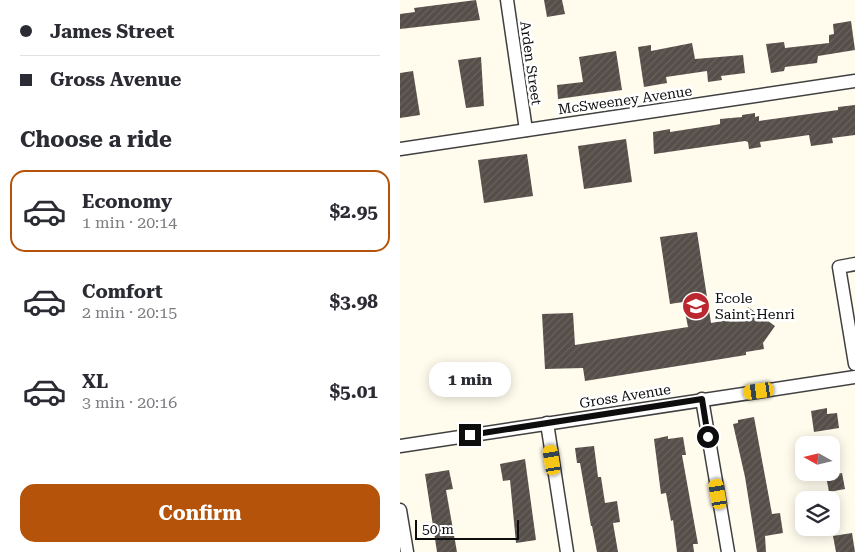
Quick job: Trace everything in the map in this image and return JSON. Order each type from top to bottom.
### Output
[{"type":"street","name":"Arden Street","points":[[507,0],[526,130]]},
{"type":"street","name":"McSweeney Avenue","points":[[400,149],[855,81]]},
{"type":"street","points":[[855,264],[839,267],[855,364]]},
{"type":"street","name":"Gross Avenue","points":[[400,446],[855,377]]},
{"type":"street","points":[[702,399],[728,552]]},
{"type":"street","points":[[547,423],[567,552]]},
{"type":"street","points":[[400,510],[407,552]]},
{"type":"building","points":[[476,0],[480,20],[400,29],[400,14],[415,12],[414,8]]},
{"type":"building","points":[[544,0],[562,0],[565,14],[547,17]]},
{"type":"building","points":[[851,21],[855,50],[818,56],[817,63],[785,67],[784,71],[771,73],[766,44],[784,42],[785,48],[829,43],[829,35],[834,34],[833,24]]},
{"type":"building","points":[[692,43],[695,59],[743,55],[745,73],[721,76],[722,80],[708,82],[707,71],[666,77],[667,83],[644,87],[638,47],[651,45],[651,51]]},
{"type":"building","points":[[616,51],[622,90],[558,99],[557,85],[583,82],[579,57]]},
{"type":"building","points":[[481,57],[484,106],[466,108],[458,60]]},
{"type":"building","points":[[413,71],[420,115],[400,118],[400,73]]},
{"type":"building","points":[[855,105],[855,135],[832,138],[833,143],[811,146],[809,135],[760,142],[761,147],[749,149],[748,142],[745,141],[654,154],[653,132],[670,129],[670,132],[715,125],[720,124],[720,119],[742,117],[742,115],[755,113],[755,117],[759,116],[759,121],[838,110],[838,107]]},
{"type":"building","points":[[626,139],[632,182],[584,189],[578,146]]},
{"type":"building","points":[[527,154],[533,196],[484,203],[478,160]]},
{"type":"building","name":"Ecole Saint-Henri","points":[[697,232],[711,323],[740,318],[748,307],[775,326],[763,343],[764,349],[746,352],[746,355],[585,381],[583,368],[545,369],[542,314],[573,313],[575,345],[688,327],[683,302],[670,304],[660,237]]},
{"type":"building","points":[[827,408],[827,414],[837,413],[839,428],[814,432],[811,411]]},
{"type":"building","points":[[754,417],[772,514],[780,513],[783,533],[765,536],[766,552],[757,552],[745,477],[733,424],[738,423],[738,420]]},
{"type":"building","points":[[668,436],[668,439],[683,437],[686,455],[682,455],[698,544],[693,544],[694,552],[677,552],[673,520],[671,521],[666,493],[661,494],[654,439]]},
{"type":"building","points":[[594,446],[598,477],[601,477],[605,503],[617,501],[620,522],[613,523],[618,552],[597,552],[591,526],[580,463],[577,463],[575,448]]},
{"type":"building","points":[[525,459],[536,540],[516,543],[510,480],[503,481],[500,464]]},
{"type":"building","points":[[449,470],[453,489],[446,490],[457,552],[437,552],[425,474]]},
{"type":"building","points":[[840,473],[842,473],[845,489],[829,491],[827,481],[840,481]]},
{"type":"building","points":[[852,533],[855,552],[836,552],[833,536]]},
{"type":"place","name":"Ecole Saint-Henri","points":[[696,306]]},
{"type":"route","points":[[470,435],[702,399],[708,437]]}]
